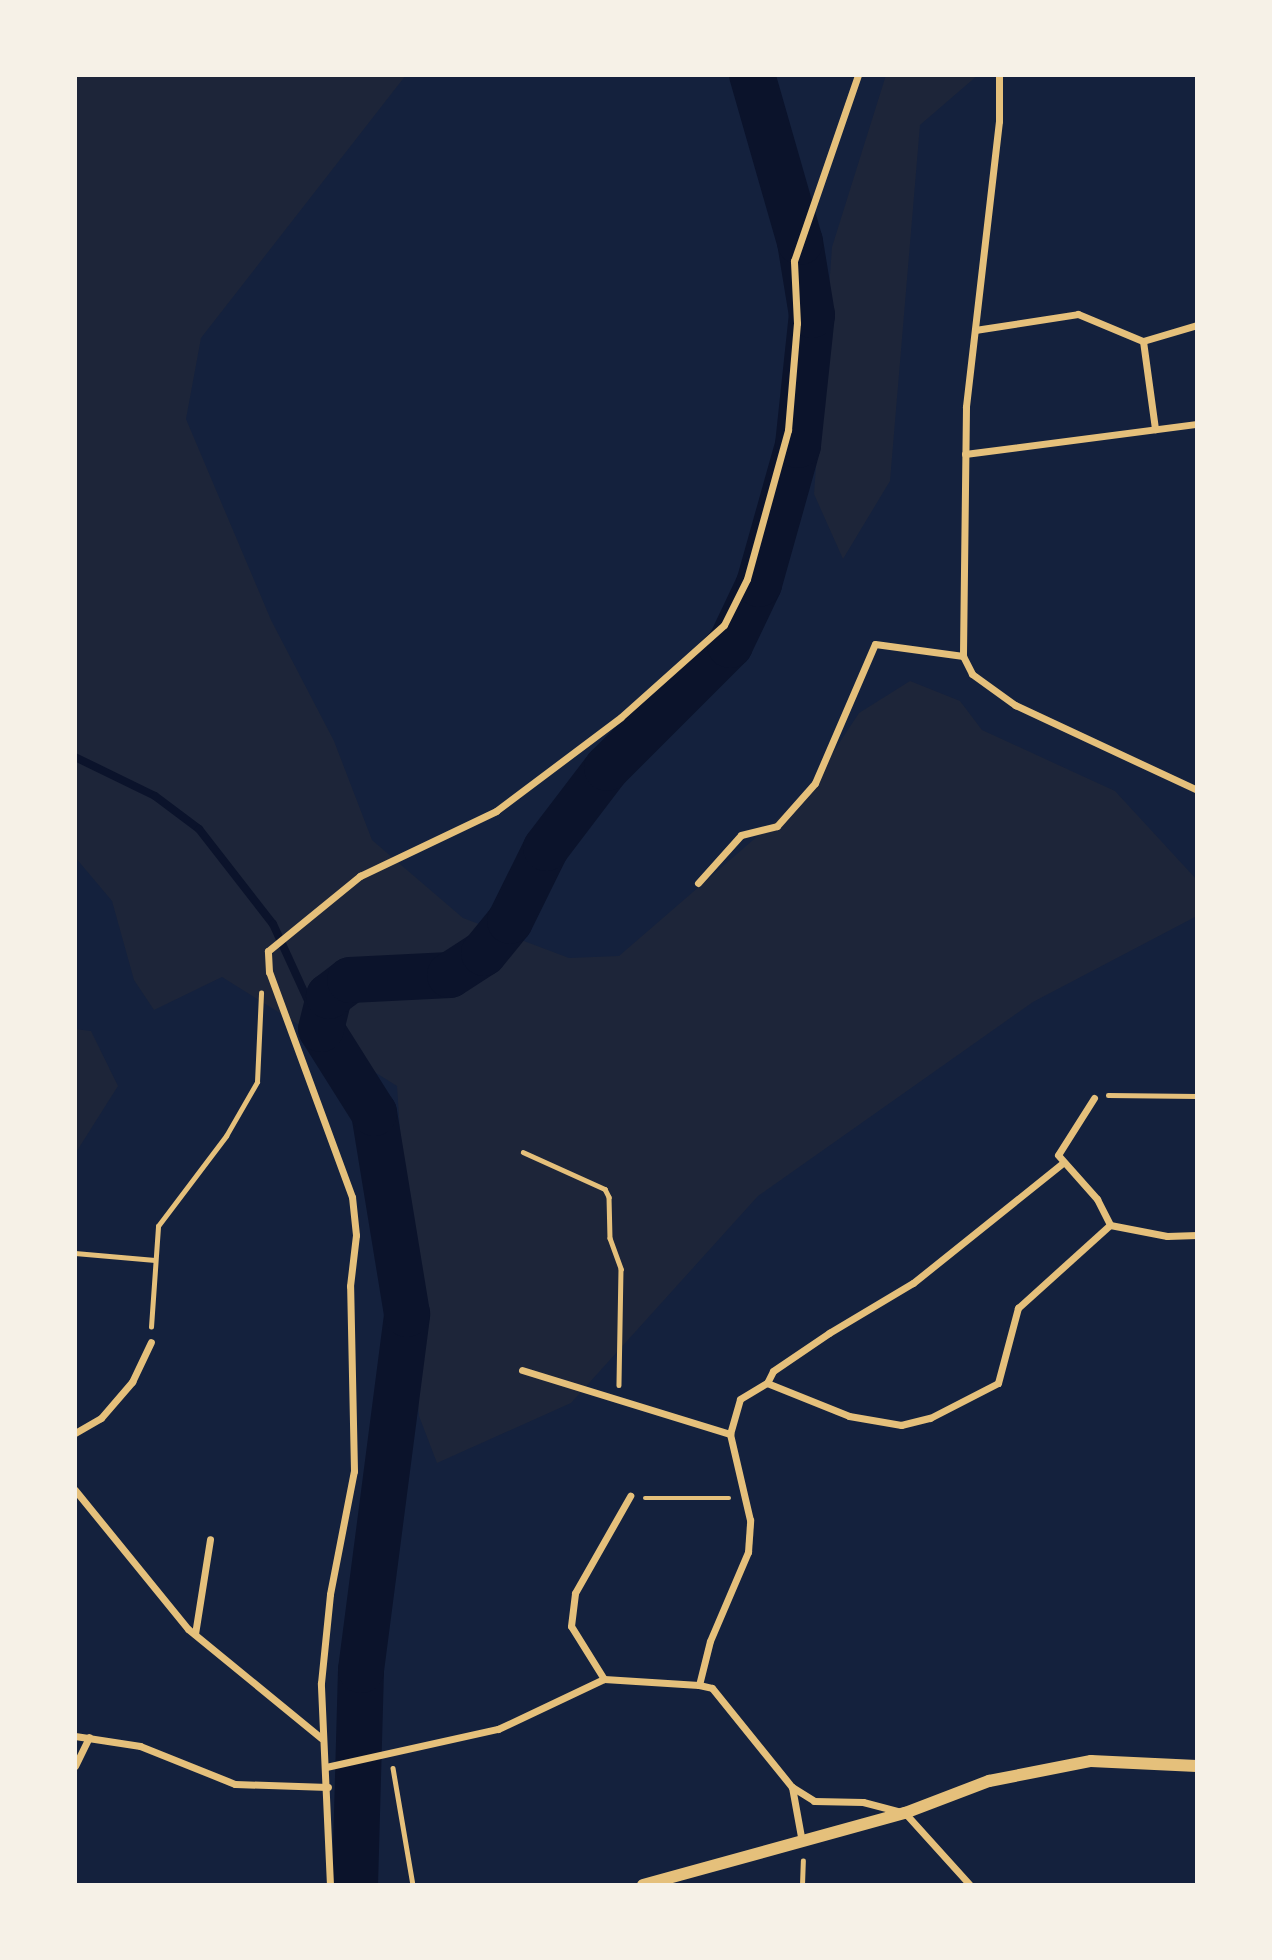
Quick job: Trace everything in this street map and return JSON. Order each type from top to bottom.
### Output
[{"type":"street","points":[[330,1885],[326,1767],[321,1738],[330,1594],[354,1471],[351,1286],[356,1235],[352,1197],[269,972],[268,951],[360,876],[496,811],[621,717],[724,625],[747,579],[788,430],[797,323],[794,261],[858,75]]},
{"type":"street","points":[[999,75],[999,121],[975,330],[965,454],[963,656],[972,674],[1015,705],[1197,790]]},
{"type":"street","points":[[975,330],[1078,314],[1143,341],[1197,325]]},
{"type":"street","points":[[1143,341],[1155,429]]},
{"type":"street","points":[[965,454],[1197,424]]},
{"type":"street","points":[[698,883],[741,835],[778,826],[815,783],[875,644],[963,656]]},
{"type":"street","points":[[1094,1098],[1058,1155],[1110,1225],[1167,1236],[1197,1235]]},
{"type":"street","points":[[699,1685],[710,1641],[748,1552],[744,1499],[730,1434],[740,1399],[767,1383],[773,1371],[829,1333],[913,1283],[1064,1162]]},
{"type":"street","points":[[767,1383],[849,1416],[901,1425],[965,1405],[998,1383],[1018,1308],[1110,1225]]},
{"type":"street","points":[[75,1433],[101,1418],[132,1382],[151,1342]]},
{"type":"street","points":[[522,1370],[618,1397],[730,1434]]},
{"type":"street","points":[[75,1490],[195,1634],[321,1738]]},
{"type":"street","points":[[604,1679],[571,1626],[575,1593],[630,1496]]},
{"type":"street","points":[[195,1634],[210,1539]]},
{"type":"street","points":[[326,1767],[391,1756],[498,1729],[604,1679],[699,1685],[712,1688],[792,1787],[814,1801],[863,1802],[905,1813],[970,1885]]},
{"type":"street","points":[[75,1736],[139,1746],[235,1784],[327,1787]]},
{"type":"street","points":[[75,1766],[89,1737]]},
{"type":"street","points":[[643,1885],[905,1813],[989,1781],[1091,1761],[1197,1766]]},
{"type":"street","points":[[792,1787],[802,1842]]},
{"type":"path","points":[[151,1342],[158,1226],[226,1136],[257,1082],[258,999],[269,972]]},
{"type":"path","points":[[1094,1098],[1124,1091],[1197,1096]]},
{"type":"path","points":[[523,1152],[606,1189],[609,1197],[610,1238],[621,1269],[618,1397]]},
{"type":"path","points":[[75,1253],[155,1259]]},
{"type":"path","points":[[630,1496],[744,1499]]},
{"type":"path","points":[[391,1756],[413,1885]]},
{"type":"path","points":[[802,1842],[802,1885]]},
{"type":"shaded area","points":[[75,75],[406,75],[201,338],[186,419],[271,620],[334,741],[372,840],[463,918],[569,958],[619,956],[805,795],[859,713],[910,681],[960,701],[982,730],[1115,791],[1197,880],[1195,917],[1033,1002],[758,1196],[571,1403],[437,1463],[419,1416],[397,1086],[222,977],[154,1010],[134,980],[112,901],[75,857]]},
{"type":"shaded area","points":[[886,75],[978,75],[920,125],[890,481],[843,559],[814,494],[832,247]]},
{"type":"shaded area","points":[[75,1029],[91,1031],[118,1086],[75,1154]]},
{"type":"waterway","points":[[355,1885],[361,1670],[407,1314],[374,1113],[321,1029],[329,996],[350,980],[450,975],[484,953],[510,921],[546,848],[607,768],[730,645],[759,584],[798,445],[812,315],[800,242],[752,75]]},
{"type":"waterway","points":[[75,757],[155,796],[199,829],[273,924],[321,1029]]}]
